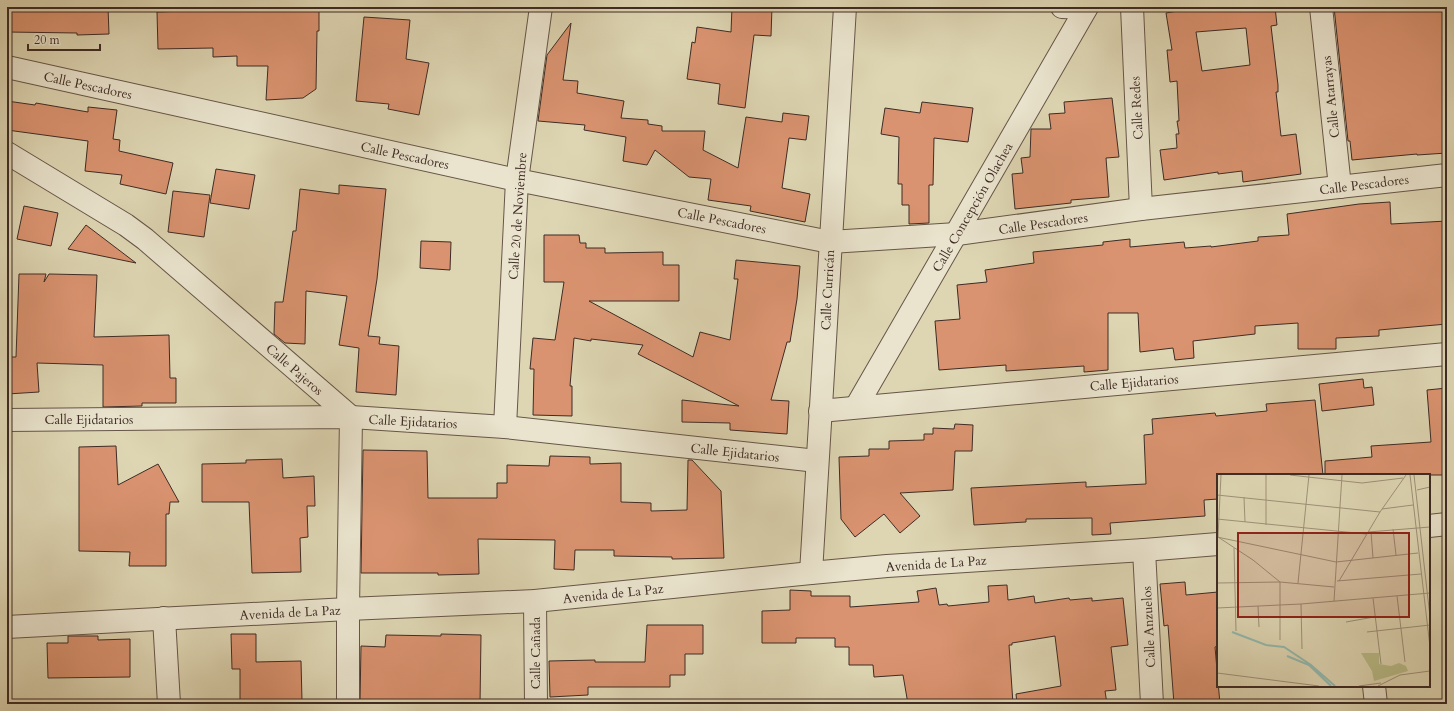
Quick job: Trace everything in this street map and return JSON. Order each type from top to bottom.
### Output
[{"type":"street","name":"Calle 20 de Noviembre","points":[[505,427],[517,180],[541,7]]},
{"type":"street","name":"Calle Curricán","points":[[811,573],[845,7]]},
{"type":"street","points":[[1062,7],[1087,8]]},
{"type":"street","name":"Calle Redes","points":[[1132,7],[1141,209]]},
{"type":"street","name":"Calle Atarrayas","points":[[1321,7],[1340,187]]},
{"type":"street","name":"Calle Concepción Olachea","points":[[856,407],[1087,8]]},
{"type":"street","name":"Calle Pescadores","points":[[7,67],[517,180],[830,242],[956,234],[1141,209],[1447,175]]},
{"type":"street","name":"Calle Pajeros","points":[[7,153],[126,225],[351,417]]},
{"type":"street","name":"Calle Ejidatarios","points":[[820,410],[1447,354]]},
{"type":"street","points":[[348,704],[351,417]]},
{"type":"street","name":"Calle Ejidatarios","points":[[7,420],[351,417],[505,427],[817,461]]},
{"type":"street","points":[[1430,526],[1447,524]]},
{"type":"street","name":"Avenida de La Paz","points":[[7,627],[164,618],[535,601],[887,566],[1217,544]]},
{"type":"street","name":"Calle Anzuelos","points":[[1144,550],[1152,704]]},
{"type":"street","name":"Calle Cañada","points":[[535,601],[536,704]]},
{"type":"street","points":[[164,618],[169,704]]},
{"type":"street","points":[[1374,687],[1376,704]]},
{"type":"building","points":[[14,7],[108,7],[109,34],[77,35],[77,33],[7,32],[7,9],[14,9]]},
{"type":"building","points":[[235,7],[319,7],[316,89],[303,98],[266,100],[268,66],[237,66],[237,56],[213,57],[213,48],[158,49],[157,12],[235,9]]},
{"type":"building","points":[[732,7],[772,7],[771,36],[754,35],[745,108],[718,104],[720,84],[687,79],[692,42],[695,43],[697,27],[731,32]]},
{"type":"building","points":[[1200,7],[1275,7],[1277,25],[1271,26],[1278,85],[1278,92],[1276,92],[1281,136],[1296,134],[1301,174],[1243,182],[1242,171],[1218,174],[1218,172],[1164,180],[1160,150],[1177,148],[1176,134],[1179,134],[1177,121],[1179,121],[1177,81],[1170,82],[1167,50],[1172,50],[1166,13]],"holes":[[[1246,28],[1250,65],[1202,71],[1196,32]]]},
{"type":"building","points":[[1334,7],[1447,7],[1447,153],[1417,154],[1352,160],[1350,141],[1348,141]]},
{"type":"building","points":[[364,17],[410,20],[406,59],[429,63],[419,115],[388,109],[389,104],[356,101]]},
{"type":"building","points":[[571,23],[563,80],[578,81],[577,93],[624,101],[621,118],[648,120],[648,124],[662,126],[662,131],[705,131],[703,150],[738,168],[746,117],[782,122],[783,113],[809,116],[806,140],[789,138],[782,188],[810,194],[805,222],[750,211],[751,206],[708,200],[711,179],[689,177],[655,150],[647,165],[623,161],[626,137],[584,130],[585,125],[538,121],[547,55]]},
{"type":"building","points":[[1112,98],[1119,157],[1106,158],[1109,197],[1071,200],[1071,203],[1015,209],[1012,174],[1023,173],[1021,158],[1030,157],[1031,129],[1051,129],[1049,114],[1065,113],[1064,102]]},
{"type":"building","points":[[7,101],[35,105],[36,103],[88,112],[88,107],[117,110],[113,139],[120,140],[119,151],[173,163],[166,194],[120,184],[122,175],[85,171],[88,141],[7,130]]},
{"type":"building","points":[[922,102],[973,108],[968,142],[934,138],[933,185],[929,185],[929,223],[909,224],[909,205],[902,205],[902,184],[898,184],[899,137],[881,134],[885,108],[920,113]]},
{"type":"building","points":[[216,169],[255,175],[249,209],[210,203]]},
{"type":"building","points":[[339,185],[386,189],[377,279],[368,336],[380,337],[379,344],[399,346],[396,395],[356,392],[359,348],[339,345],[347,296],[306,291],[305,344],[285,343],[274,334],[275,302],[283,302],[293,231],[296,231],[300,189],[339,194]]},
{"type":"building","points":[[173,191],[210,195],[204,237],[168,232]]},
{"type":"building","points":[[1390,202],[1391,224],[1447,221],[1447,324],[1379,330],[1379,336],[1336,338],[1336,349],[1298,349],[1298,323],[1255,326],[1255,334],[1193,341],[1194,358],[1175,360],[1173,348],[1140,352],[1138,313],[1108,313],[1108,370],[1084,372],[1084,366],[1006,371],[1006,365],[939,370],[935,321],[960,319],[957,285],[987,282],[985,270],[1034,263],[1033,252],[1103,245],[1103,242],[1130,239],[1130,247],[1184,242],[1185,248],[1211,247],[1258,241],[1258,237],[1289,235],[1287,214],[1359,204]]},
{"type":"building","points":[[24,206],[58,213],[51,246],[17,239]]},
{"type":"building","points":[[86,225],[136,263],[68,249]]},
{"type":"building","points":[[544,235],[579,235],[580,243],[586,243],[586,248],[605,248],[605,253],[663,252],[663,265],[679,265],[679,301],[589,301],[693,357],[700,332],[730,340],[738,279],[734,279],[736,260],[800,266],[797,299],[790,342],[787,342],[771,400],[789,401],[787,434],[730,430],[730,423],[682,422],[682,400],[739,406],[638,354],[643,345],[591,339],[591,341],[574,338],[570,386],[572,386],[572,416],[533,415],[534,369],[530,369],[533,338],[555,340],[564,282],[544,282]]},
{"type":"building","points":[[421,241],[451,242],[450,270],[420,268]]},
{"type":"building","points":[[19,274],[46,274],[44,282],[49,274],[97,275],[94,337],[169,335],[170,378],[176,378],[176,403],[142,403],[142,406],[103,407],[103,365],[37,363],[39,392],[7,394],[7,357],[16,357]]},
{"type":"building","points":[[1363,379],[1364,388],[1372,387],[1374,405],[1322,411],[1319,384]]},
{"type":"building","points":[[1447,388],[1447,475],[1325,474],[1325,461],[1372,457],[1371,446],[1431,442],[1427,390]]},
{"type":"building","points":[[1315,400],[1323,474],[1217,474],[1217,499],[1204,500],[1205,516],[1110,523],[1111,534],[1092,535],[1092,518],[1026,519],[1026,522],[974,525],[971,488],[1086,482],[1086,487],[1146,484],[1144,435],[1153,434],[1152,419],[1215,413],[1216,416],[1267,411],[1266,404]]},
{"type":"building","points":[[955,424],[973,425],[972,451],[955,451],[953,490],[900,493],[920,516],[900,533],[884,514],[855,537],[841,519],[839,457],[869,456],[869,449],[889,449],[889,441],[924,440],[924,434],[933,434],[933,428],[954,429]]},
{"type":"building","points":[[116,446],[118,485],[158,464],[179,502],[170,502],[169,514],[166,514],[166,566],[129,566],[130,552],[79,551],[79,447]]},
{"type":"building","points":[[363,450],[427,451],[428,498],[497,498],[497,483],[507,483],[507,465],[549,466],[550,456],[590,457],[590,464],[621,463],[621,502],[651,503],[651,511],[687,510],[688,460],[692,460],[721,491],[724,558],[672,559],[672,557],[614,556],[614,550],[575,550],[574,570],[554,569],[555,540],[478,539],[479,574],[438,575],[438,573],[361,573]]},
{"type":"building","points":[[282,459],[283,478],[314,476],[315,506],[307,506],[308,537],[300,538],[301,572],[252,573],[249,502],[202,502],[202,464],[246,463],[246,460]]},
{"type":"building","points":[[1185,582],[1186,595],[1217,592],[1217,646],[1215,647],[1217,687],[1219,687],[1220,704],[1174,704],[1168,625],[1164,626],[1160,584]]},
{"type":"building","points":[[1007,585],[1008,600],[1034,596],[1035,603],[1069,598],[1070,600],[1092,598],[1092,601],[1123,598],[1128,645],[1111,647],[1116,690],[1105,691],[1107,704],[1017,704],[1016,694],[1061,686],[1055,636],[1012,643],[1012,645],[1009,645],[1013,704],[908,704],[903,675],[874,677],[873,665],[849,665],[849,647],[835,647],[835,638],[796,638],[796,643],[762,643],[762,611],[790,610],[790,590],[811,591],[811,596],[850,596],[850,607],[919,602],[917,591],[936,588],[939,605],[947,604],[948,606],[989,602],[988,586]]},
{"type":"building","points":[[647,625],[703,625],[703,654],[685,654],[685,675],[670,675],[670,687],[588,687],[588,695],[550,697],[549,661],[595,660],[595,662],[645,662]]},
{"type":"building","points":[[231,634],[256,634],[256,662],[301,661],[302,701],[240,702],[240,669],[232,669]]},
{"type":"building","points":[[441,634],[481,635],[480,704],[403,704],[403,701],[360,701],[361,646],[385,647],[386,635],[441,636]]},
{"type":"building","points":[[68,636],[98,636],[98,640],[130,639],[130,677],[48,678],[47,643],[68,643]]}]
